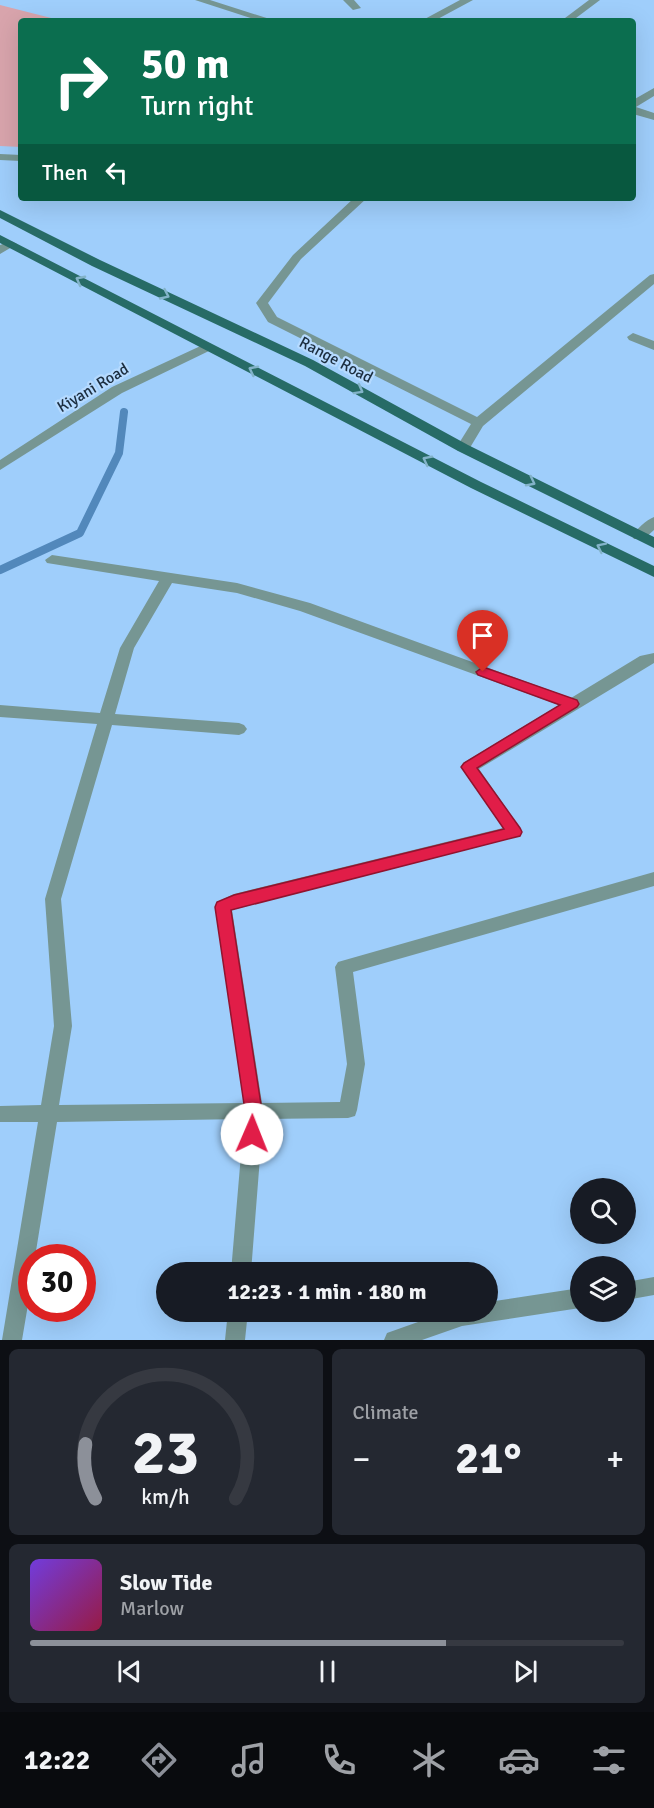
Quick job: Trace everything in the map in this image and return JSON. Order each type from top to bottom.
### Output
[{"type":"main road","name":"Range Road","points":[[0,213],[96,263],[309,363],[463,448],[654,543]]},
{"type":"main road","points":[[4,244],[476,485],[654,572]]},
{"type":"street","points":[[200,0],[261,18]]},
{"type":"street","points":[[348,0],[356,8]]},
{"type":"street","points":[[432,18],[468,0]]},
{"type":"street","points":[[570,18],[595,0]]},
{"type":"street","points":[[636,103],[654,91]]},
{"type":"street","points":[[636,111],[654,117]]},
{"type":"street","points":[[0,157],[18,158]]},
{"type":"street","points":[[359,201],[297,257],[262,303],[266,312],[272,319],[477,423]]},
{"type":"street","points":[[463,448],[477,423],[654,278]]},
{"type":"street","points":[[633,337],[654,346]]},
{"type":"street","name":"Kiyani Road","points":[[0,466],[117,390],[207,347]]},
{"type":"street","points":[[639,536],[654,522]]},
{"type":"street","points":[[51,560],[237,588],[305,607],[572,704]]},
{"type":"street","points":[[12,1340],[63,1026],[53,900],[127,648],[168,577]]},
{"type":"street","points":[[242,1262],[254,1111],[223,907],[245,899],[514,832],[469,767],[645,660],[654,658]]},
{"type":"street","points":[[0,711],[239,729]]},
{"type":"street","points":[[0,1114],[348,1110],[356,1064],[344,967],[654,879]]},
{"type":"street","points":[[636,1289],[654,1286]]},
{"type":"street","points":[[394,1340],[462,1316],[570,1300]]},
{"type":"street","points":[[236,1340],[237,1322]]},
{"type":"shaded area","points":[[0,5],[51,18],[18,18],[18,147],[0,146]]},
{"type":"waterway","points":[[0,570],[80,533],[119,453],[124,412]]},
{"type":"route","points":[[252,1134],[254,1111],[222,914],[223,907],[234,902],[514,832],[469,767],[572,704],[483,672]]}]
